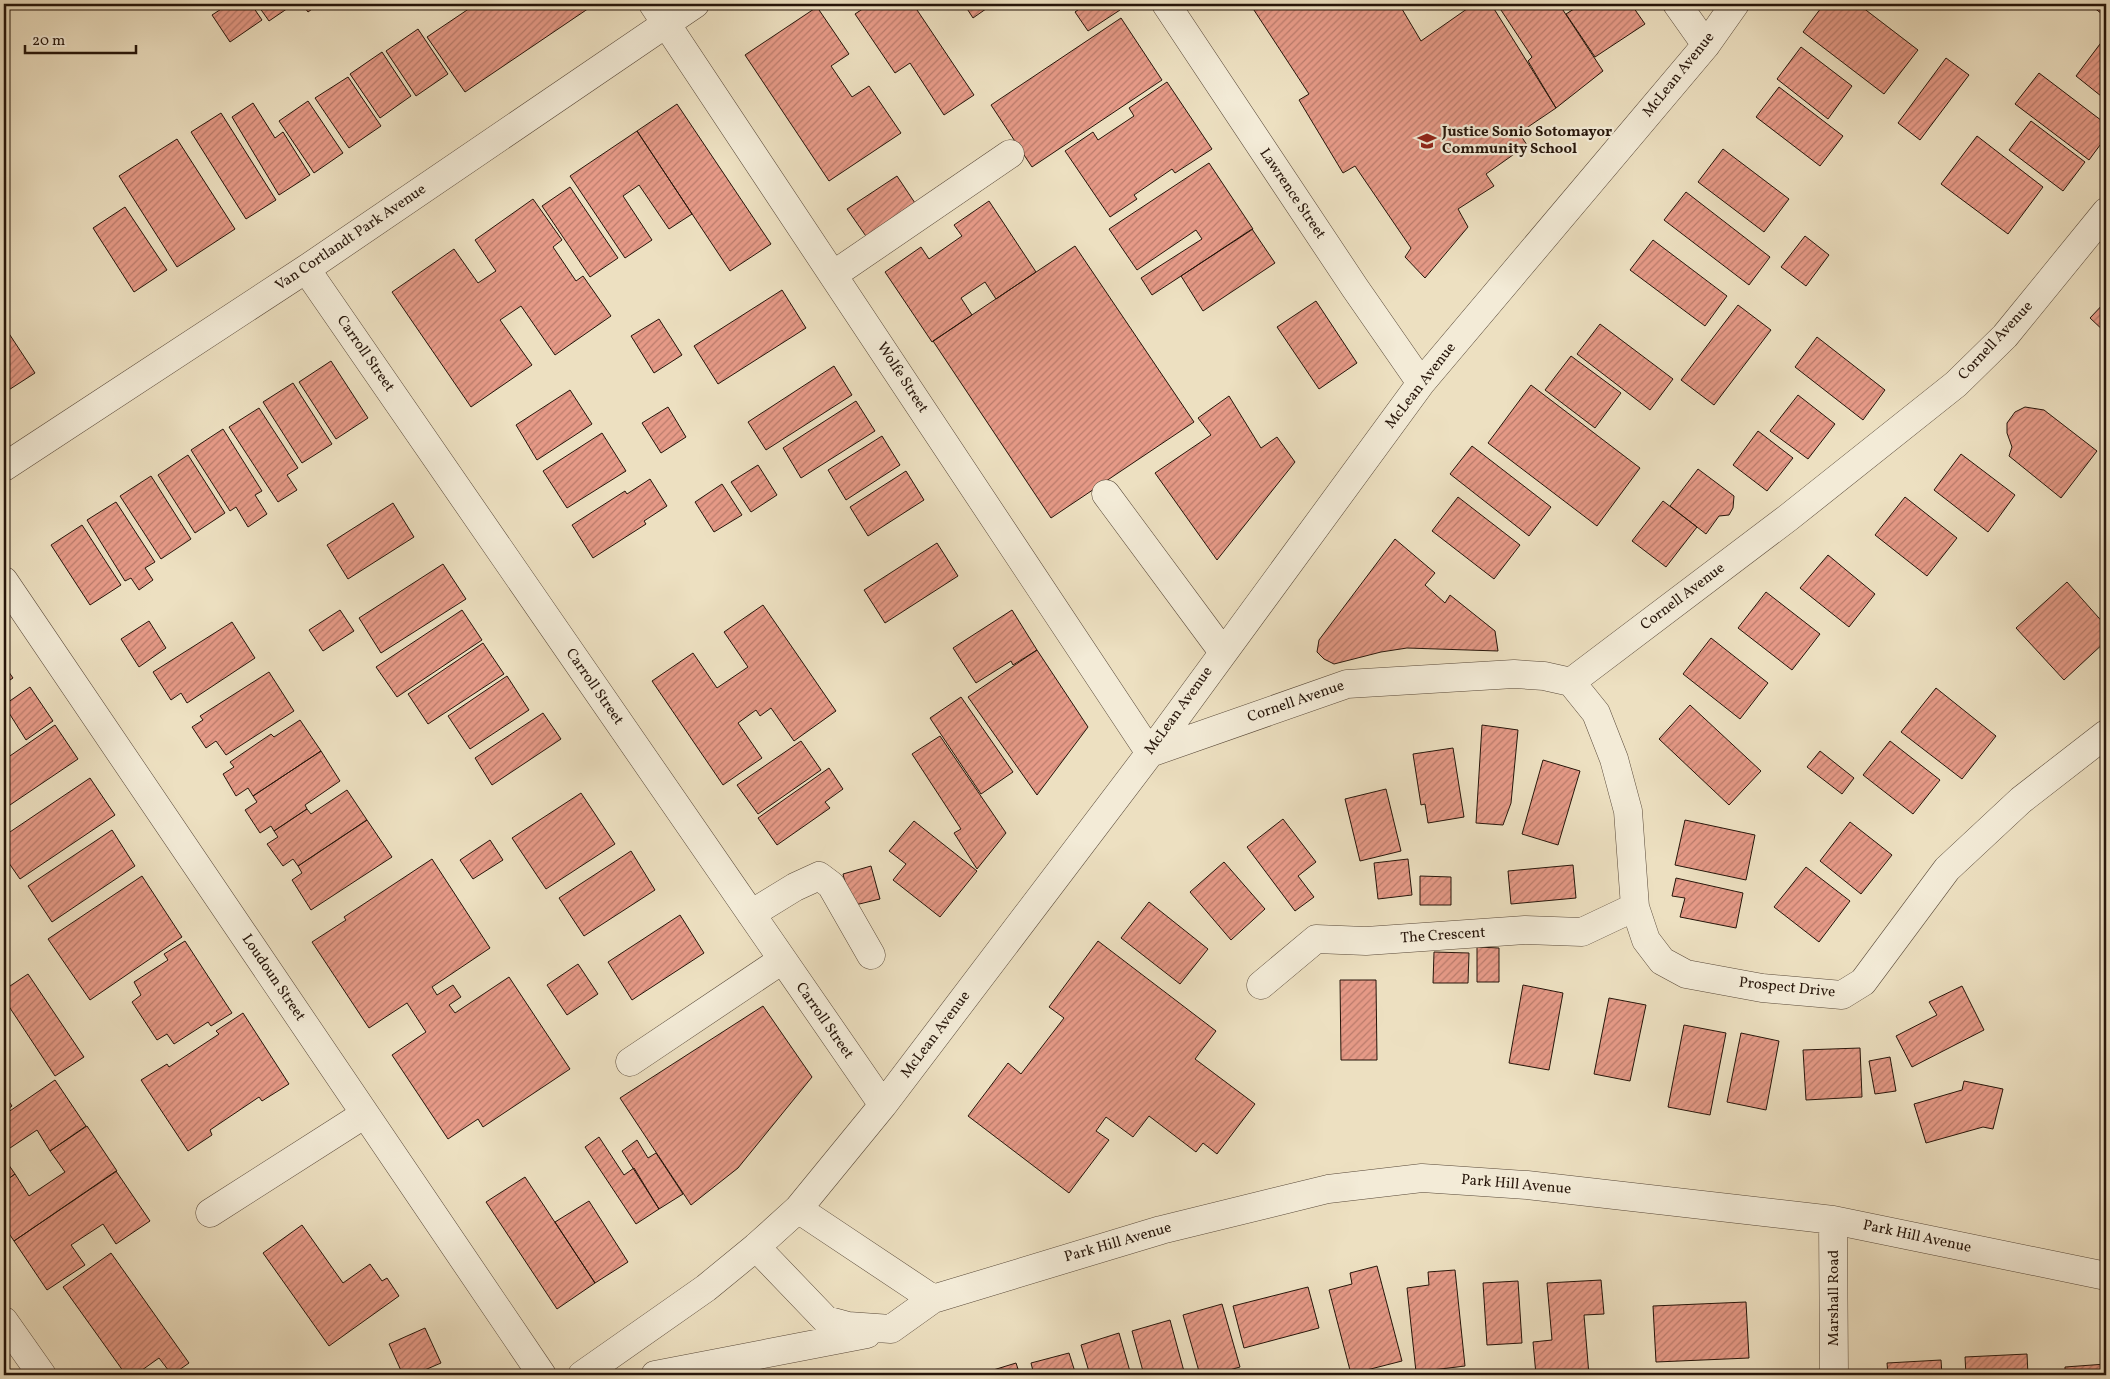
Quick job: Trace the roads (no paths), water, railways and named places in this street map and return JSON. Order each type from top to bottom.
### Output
[{"type":"street","name":"Van Cortlandt Park Avenue","points":[[4,467],[306,269],[660,14],[695,4]]},
{"type":"street","name":"Lawrence Street","points":[[1166,4],[1355,288],[1421,383]]},
{"type":"street","points":[[1677,4],[1706,44]]},
{"type":"street","name":"McLean Avenue","points":[[582,1375],[706,1288],[756,1248],[798,1209],[883,1106],[1150,753],[1421,383],[1706,44],[1735,4]]},
{"type":"street","name":"Wolfe Street","points":[[660,14],[1150,753]]},
{"type":"street","points":[[833,274],[1010,154]]},
{"type":"street","name":"Cornell Avenue","points":[[1150,753],[1347,684],[1514,674],[1544,676],[1571,682],[1790,517],[1956,384],[2005,336],[2106,212]]},
{"type":"street","name":"Carroll Street","points":[[306,269],[883,1106]]},
{"type":"street","points":[[1106,494],[1223,652]]},
{"type":"street","name":"Loudoun Street","points":[[4,581],[542,1375]]},
{"type":"street","name":"Prospect Drive","points":[[1571,682],[1596,713],[1616,768],[1628,811],[1635,907],[1646,940],[1662,961],[1686,974],[1762,988],[1842,994],[1863,982],[1947,869],[2021,800],[2106,734]]},
{"type":"street","points":[[751,914],[796,886],[819,876],[831,885],[871,955]]},
{"type":"street","name":"The Crescent","points":[[1261,985],[1316,939],[1366,941],[1525,930],[1582,932],[1635,907]]},
{"type":"street","points":[[630,1062],[782,960]]},
{"type":"street","points":[[210,1213],[365,1114]]},
{"type":"street","name":"Park Hill Avenue","points":[[891,1330],[933,1299],[1161,1230],[1328,1189],[1422,1178],[1527,1185],[1833,1220],[2106,1276]]},
{"type":"street","points":[[798,1209],[933,1299]]},
{"type":"street","name":"Marshall Road","points":[[1833,1220],[1834,1375]]},
{"type":"street","points":[[756,1248],[826,1320],[848,1326],[891,1330]]},
{"type":"street","points":[[4,1321],[42,1375]]},
{"type":"street","points":[[655,1375],[891,1330]]},
{"type":"place","name":"Justice Sonio Sotomayor Community School","points":[[1427,141]]}]
